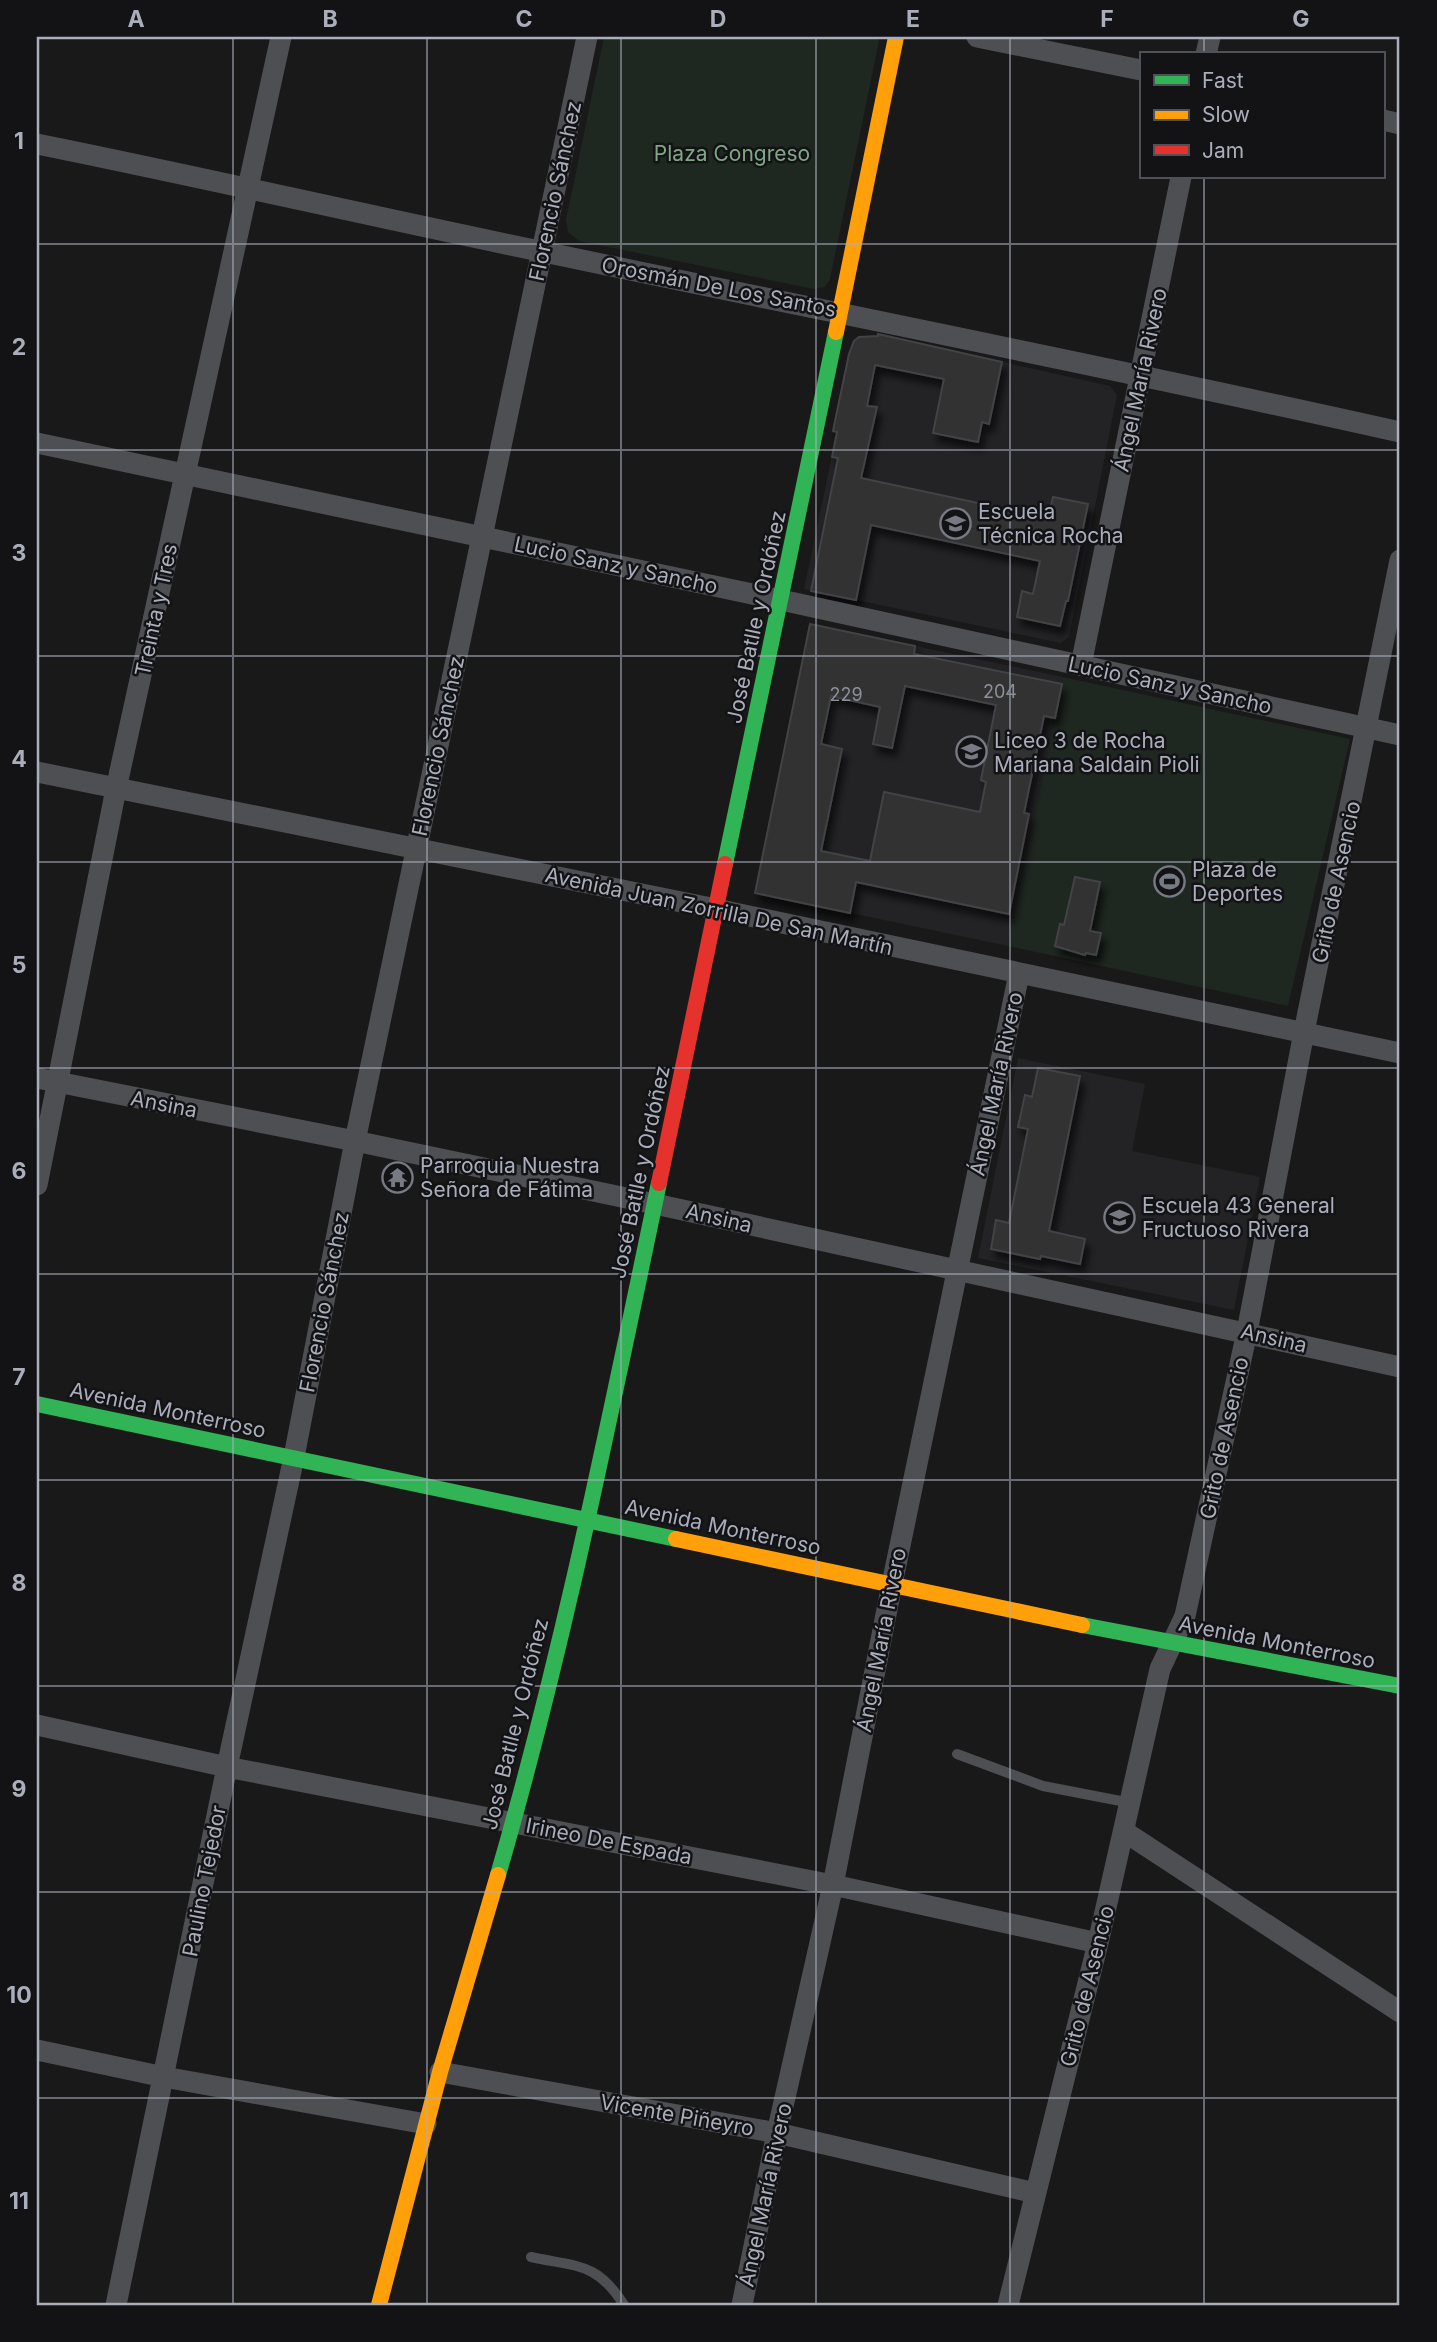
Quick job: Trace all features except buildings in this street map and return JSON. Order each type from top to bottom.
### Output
[{"type":"main road","name":"José Batlle y Ordóñez","points":[[379,2305],[440,2072],[513,1823],[588,1519],[656,1204],[895,37]]},
{"type":"main road","name":"Avenida Monterroso","points":[[37,1404],[1172,1644],[1400,1686]]},
{"type":"street","name":"Treinta y Tres","points":[[37,1185],[47,1081],[116,789],[281,37]]},
{"type":"street","name":"Florencio Sánchez","points":[[294,1457],[355,1141],[587,37]]},
{"type":"street","points":[[977,37],[1140,70]]},
{"type":"street","name":"Orosmán De Los Santos","points":[[37,144],[542,252],[1141,374],[1400,432]]},
{"type":"street","name":"Ángel María Rivero","points":[[1081,666],[1181,178]]},
{"type":"street","name":"Lucio Sanz y Sancho","points":[[37,443],[1400,734]]},
{"type":"street","name":"Grito de Asencio","points":[[1008,2305],[1125,1832],[1160,1669],[1185,1616],[1247,1332],[1304,1032],[1400,560]]},
{"type":"street","name":"Avenida Juan Zorrilla De San Martín","points":[[37,772],[716,909],[1400,1053]]},
{"type":"street","name":"Ángel María Rivero","points":[[743,2305],[777,2133],[833,1885],[892,1584],[1019,974]]},
{"type":"street","name":"Ansina","points":[[47,1081],[355,1141],[656,1204],[1400,1367]]},
{"type":"street","name":"Paulino Tejedor","points":[[116,2305],[294,1457]]},
{"type":"street","name":"Irineo De Espada","points":[[37,1725],[227,1767],[833,1885],[1098,1943]]},
{"type":"street","points":[[1125,1832],[1400,2012]]},
{"type":"street","points":[[37,2050],[164,2077],[426,2124]]},
{"type":"street","name":"Vicente Piñeyro","points":[[440,2072],[777,2133],[1035,2193]]},
{"type":"lane","points":[[957,1754],[1043,1786],[1131,1803]]},
{"type":"lane","points":[[531,2257],[591,2269],[612,2286],[624,2305]]},
{"type":"shaded area","name":"Escuela Técnica Rocha","points":[[878,334],[1110,386],[1117,395],[1069,637],[1061,643],[804,589],[837,432],[832,431],[848,354],[859,337],[877,337]]},
{"type":"shaded area","points":[[810,624],[1063,677],[1008,946],[755,893]]},
{"type":"shaded area","name":"Escuela 43 General Fructuoso Rivera","points":[[1018,1058],[1145,1084],[1132,1151],[1260,1177],[1234,1310],[978,1258]]},
{"type":"green space","name":"Plaza Congreso","points":[[604,37],[878,37],[830,279],[825,287],[814,289],[579,241],[568,232],[566,220]]},
{"type":"green space","name":"Plaza de Deportes","points":[[1063,677],[1350,739],[1288,1006],[1008,946]]},
{"type":"traffic: fast","points":[[725,864],[836,332]]},
{"type":"traffic: fast","points":[[498,1875],[565,1617],[659,1183]]},
{"type":"traffic: fast","points":[[37,1404],[676,1539]]},
{"type":"traffic: fast","points":[[1082,1625],[1400,1686]]},
{"type":"traffic: slow","points":[[836,332],[896,37]]},
{"type":"traffic: slow","points":[[676,1539],[1082,1625]]},
{"type":"traffic: slow","points":[[379,2305],[440,2072],[498,1875]]},
{"type":"traffic: jam","points":[[659,1183],[725,864]]},
{"type":"place","name":"Escuela Técnica Rocha","points":[[955,523]]},
{"type":"place","name":"Liceo 3 de Rocha Mariana Saldain Pioli","points":[[971,752]]},
{"type":"place","name":"Plaza de Deportes","points":[[1169,881]]},
{"type":"place","name":"Parroquia Nuestra Señora de Fátima","points":[[397,1177]]},
{"type":"place","name":"Escuela 43 General Fructuoso Rivera","points":[[1119,1217]]}]
